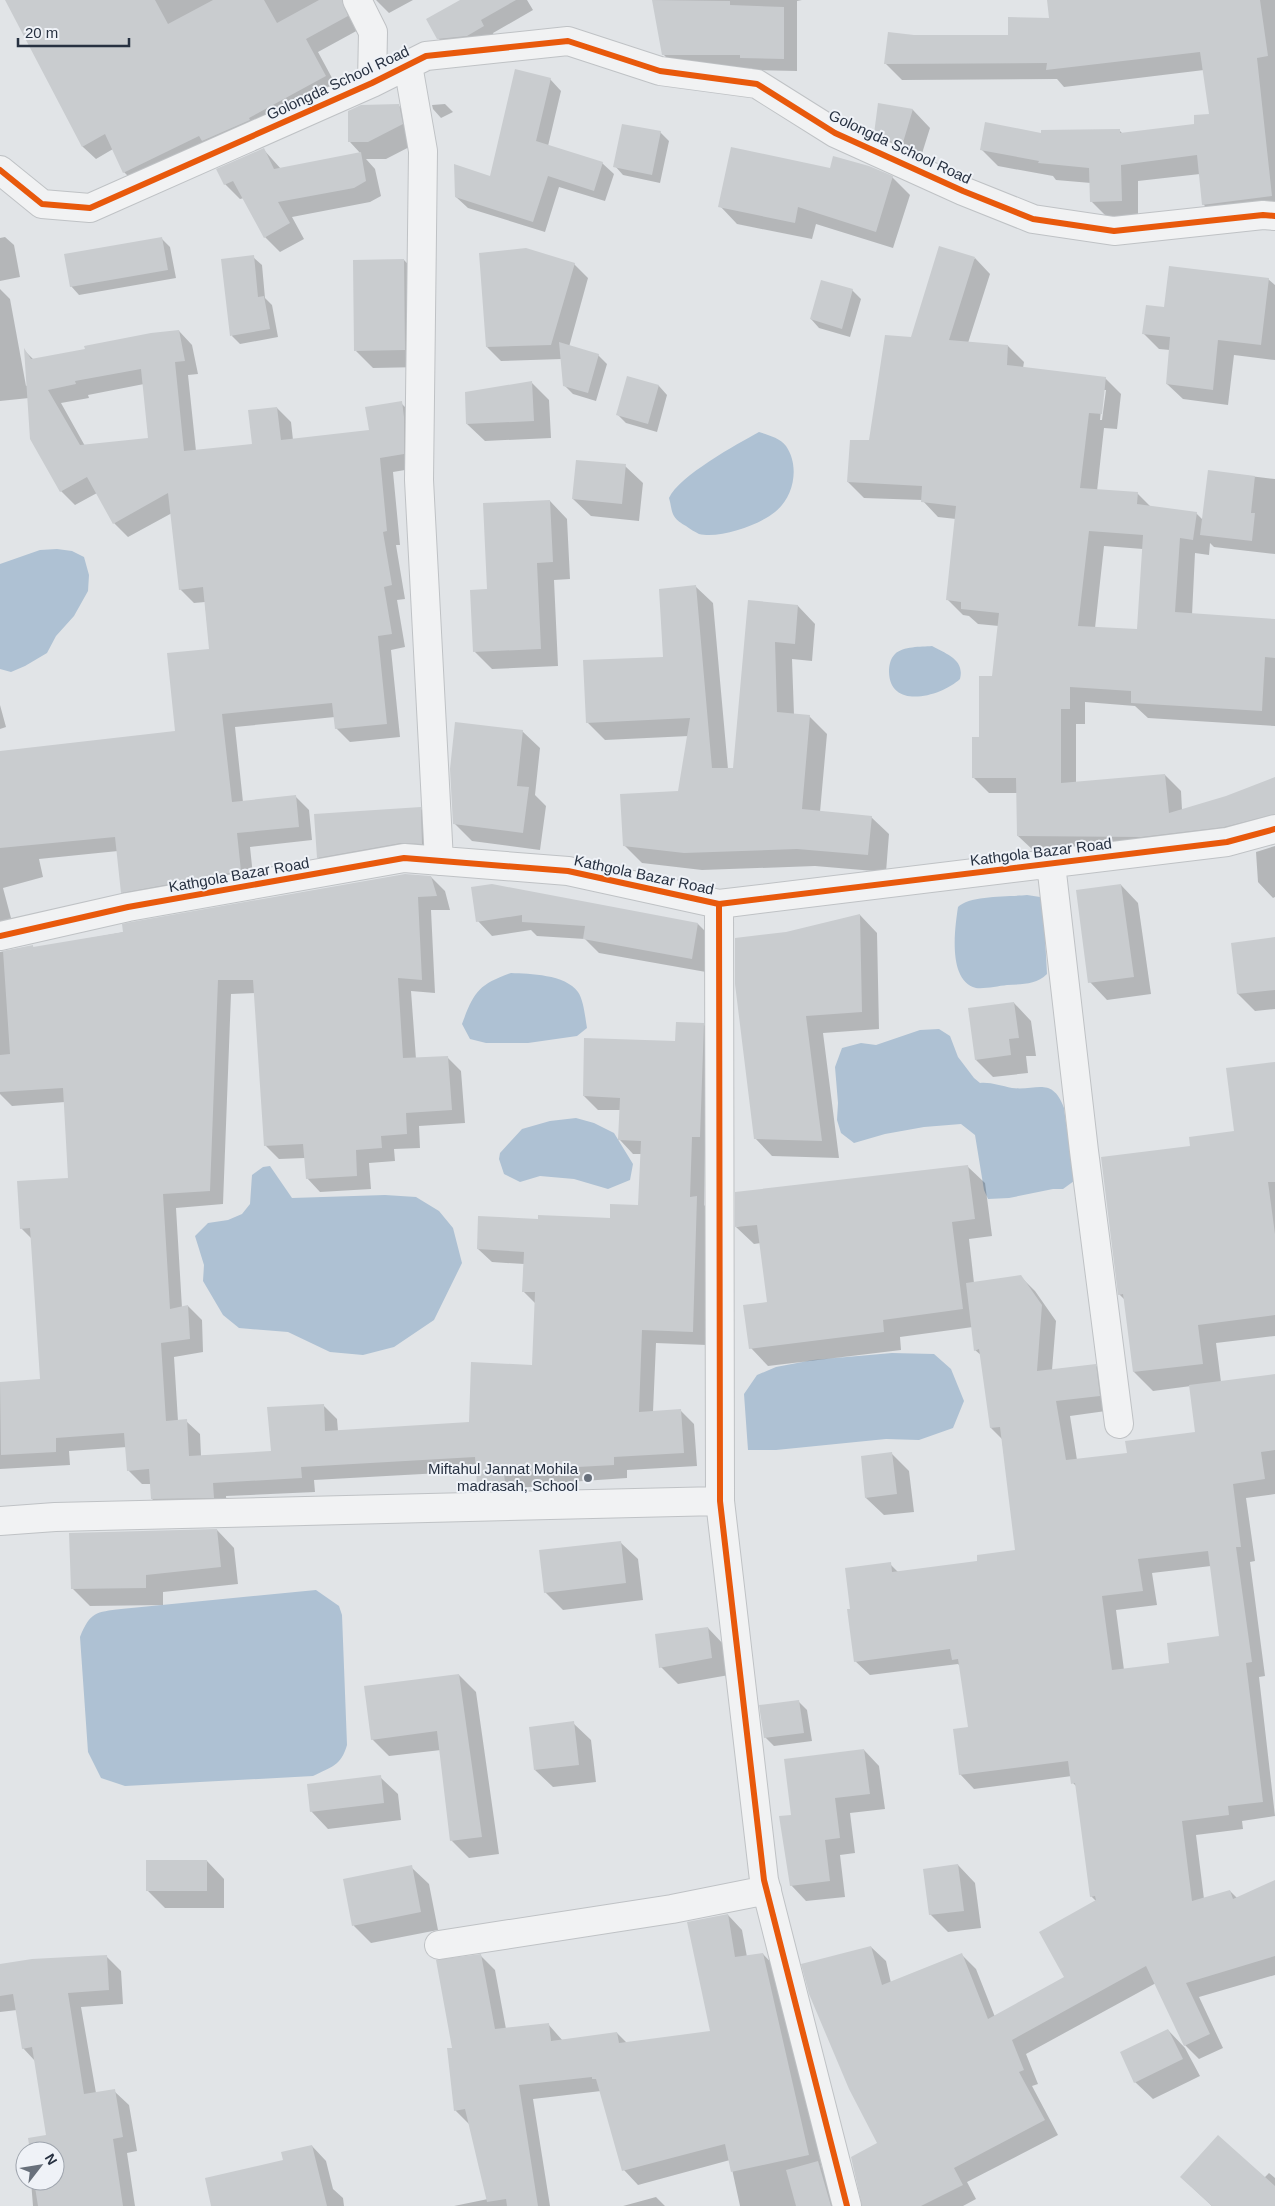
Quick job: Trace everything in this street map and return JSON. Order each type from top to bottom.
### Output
[{"type":"street","points":[[357,0],[373,32],[372,83]]},
{"type":"street","name":"Golongda School Road","points":[[0,170],[42,204],[90,208],[372,83],[426,56],[568,41],[660,71],[758,84],[835,133],[963,191],[1033,219],[1114,231],[1263,215],[1275,216]]},
{"type":"street","points":[[408,65],[423,152],[418,480],[439,861]]},
{"type":"street","name":"Kathgola Bazar Road","points":[[0,936],[128,907],[404,858],[568,871],[720,904],[1226,842],[1275,829]]},
{"type":"street","points":[[1050,864],[1119,1424]]},
{"type":"street","points":[[720,904],[720,1500],[767,1890],[847,2206]]},
{"type":"street","points":[[0,1521],[55,1516],[720,1500]]},
{"type":"street","points":[[439,1945],[672,1909],[767,1890]]},
{"type":"water","points":[[759,432],[781,441],[786,446],[793,463],[794,472],[791,490],[782,506],[759,522],[728,533],[699,534],[678,521],[673,514],[669,498],[675,489],[710,461]]},
{"type":"water","points":[[57,549],[72,551],[84,557],[89,575],[88,591],[74,616],[56,636],[47,653],[11,672],[0,669],[0,564],[40,550]]},
{"type":"water","points":[[932,646],[957,662],[961,672],[960,679],[941,691],[930,695],[907,696],[898,692],[892,684],[889,672],[893,656],[898,651],[907,648]]},
{"type":"water","points":[[1027,895],[1040,897],[1043,901],[1047,974],[1043,978],[1023,984],[976,988],[967,983],[957,965],[955,952],[955,927],[958,907],[971,900],[980,898]]},
{"type":"water","points":[[511,973],[547,976],[572,986],[582,1000],[587,1028],[577,1036],[528,1043],[486,1043],[470,1039],[462,1024],[474,997],[484,986]]},
{"type":"water","points":[[939,1029],[950,1036],[958,1057],[980,1083],[1012,1088],[1043,1087],[1049,1088],[1054,1092],[1064,1108],[1074,1181],[1063,1189],[1053,1189],[1009,1198],[988,1199],[984,1190],[975,1135],[961,1124],[924,1127],[885,1134],[854,1143],[841,1133],[837,1120],[838,1103],[835,1067],[842,1048],[861,1043],[876,1045],[920,1030]]},
{"type":"water","points":[[576,1118],[594,1123],[614,1133],[633,1164],[630,1180],[608,1189],[574,1179],[540,1176],[520,1182],[504,1174],[499,1159],[500,1153],[522,1129],[550,1121]]},
{"type":"water","points":[[270,1166],[292,1198],[385,1195],[416,1197],[439,1211],[453,1228],[462,1263],[434,1320],[394,1347],[363,1355],[330,1352],[288,1332],[239,1328],[223,1315],[203,1281],[204,1265],[195,1236],[208,1223],[228,1220],[242,1214],[250,1204],[252,1175],[263,1167]]},
{"type":"water","points":[[892,1353],[934,1354],[951,1369],[964,1401],[953,1428],[919,1440],[886,1439],[776,1450],[748,1450],[744,1394],[757,1375],[776,1367],[813,1360]]},
{"type":"water","points":[[316,1590],[339,1606],[342,1615],[347,1745],[345,1752],[338,1762],[313,1776],[125,1786],[101,1778],[88,1752],[80,1637],[91,1618],[112,1610]]},
{"type":"building","points":[[5,0],[155,0],[168,24],[213,0],[264,0],[277,23],[319,0],[342,0],[348,16],[306,39],[326,76],[249,118],[250,120],[202,141],[199,136],[123,173],[105,134],[82,147]]},
{"type":"building","points":[[460,0],[516,0],[481,20],[484,26],[467,36],[437,39],[426,19]]},
{"type":"building","points":[[652,0],[730,1],[730,5],[784,7],[784,59],[740,58],[740,55],[662,55]]},
{"type":"building","points":[[1047,0],[1260,0],[1268,56],[1257,58],[1272,196],[1202,205],[1197,155],[1121,165],[1122,201],[1090,202],[1089,168],[1038,163],[1039,161],[980,150],[985,122],[1041,133],[1041,130],[1120,129],[1120,133],[1194,124],[1194,115],[1209,114],[1200,52],[1046,70],[1047,63],[884,64],[888,32],[914,35],[1008,35],[1008,17],[1049,18]]},
{"type":"building","points":[[515,69],[551,78],[536,141],[603,162],[594,191],[548,176],[533,222],[455,197],[454,164],[490,176]]},
{"type":"building","points":[[878,103],[913,109],[902,146],[874,134]]},
{"type":"building","points":[[399,104],[403,124],[368,142],[348,142],[348,111],[361,105]]},
{"type":"building","points":[[622,124],[661,131],[652,175],[613,167]]},
{"type":"building","points":[[731,147],[830,168],[833,156],[869,166],[893,176],[876,232],[798,207],[795,223],[718,207]]},
{"type":"building","points":[[264,148],[274,169],[361,152],[366,181],[354,188],[278,202],[290,223],[264,238],[233,181],[224,185],[216,169]]},
{"type":"building","points":[[162,237],[168,270],[70,287],[64,254]]},
{"type":"building","points":[[939,246],[975,257],[949,340],[1008,345],[1007,365],[1106,377],[1102,414],[1089,413],[1080,488],[1138,492],[1137,504],[1197,512],[1193,540],[1180,538],[1175,612],[1275,619],[1275,658],[1265,657],[1262,711],[1131,703],[1131,691],[1070,687],[1070,709],[1061,709],[1061,783],[1165,774],[1169,813],[1226,796],[1275,777],[1275,814],[1224,827],[1141,837],[1017,836],[1016,778],[972,778],[972,737],[979,737],[979,676],[992,676],[999,613],[961,609],[961,602],[946,600],[956,506],[921,502],[922,486],[847,482],[850,440],[869,440],[885,335],[911,337]],"holes":[[[1089,531],[1143,535],[1137,629],[1078,626]]]},
{"type":"building","points":[[526,248],[575,263],[551,345],[486,347],[479,253]]},
{"type":"building","points":[[254,255],[258,297],[264,296],[270,329],[230,336],[221,259]]},
{"type":"building","points":[[404,259],[405,350],[354,351],[353,260]]},
{"type":"building","points":[[1169,266],[1269,278],[1261,345],[1218,340],[1213,390],[1166,384],[1170,337],[1142,334],[1146,305],[1164,307]]},
{"type":"building","points":[[821,280],[853,289],[842,329],[810,319]]},
{"type":"building","points":[[179,330],[185,361],[175,362],[184,451],[252,444],[248,410],[277,407],[281,440],[369,430],[365,407],[402,401],[404,454],[380,458],[387,531],[383,532],[392,585],[384,587],[392,634],[378,636],[387,724],[335,729],[332,703],[222,714],[232,802],[296,795],[299,827],[237,833],[241,871],[121,893],[115,837],[0,848],[0,751],[175,731],[167,653],[209,649],[203,587],[179,590],[168,493],[113,524],[87,477],[60,492],[30,439],[24,348],[31,359],[85,349],[84,346],[151,333]],"holes":[[[141,369],[148,438],[80,445],[48,390],[76,384],[75,381]]]},
{"type":"building","points":[[559,342],[599,354],[588,393],[563,386]]},
{"type":"building","points":[[627,376],[659,385],[648,424],[616,415]]},
{"type":"building","points":[[532,381],[534,421],[466,424],[465,392]]},
{"type":"building","points":[[576,460],[626,464],[622,504],[572,499]]},
{"type":"building","points":[[1208,470],[1255,476],[1251,513],[1255,513],[1252,541],[1200,535]]},
{"type":"building","points":[[550,500],[553,562],[537,563],[541,649],[473,652],[470,590],[487,589],[483,503]]},
{"type":"building","points":[[696,585],[712,768],[733,768],[748,600],[798,605],[795,644],[775,642],[777,712],[810,715],[802,809],[872,816],[868,855],[797,849],[684,853],[623,846],[620,794],[678,791],[690,718],[586,723],[583,660],[663,657],[659,589]]},
{"type":"building","points":[[455,722],[523,730],[517,786],[529,787],[523,833],[453,824],[450,769]]},
{"type":"building","points":[[421,807],[422,844],[401,843],[317,858],[314,814]]},
{"type":"building","points":[[405,874],[431,876],[437,896],[418,897],[422,980],[398,978],[403,1058],[448,1056],[452,1110],[406,1113],[407,1134],[381,1136],[382,1148],[356,1150],[357,1176],[306,1179],[303,1144],[264,1146],[253,980],[218,980],[210,1191],[163,1194],[170,1309],[188,1305],[190,1339],[161,1343],[166,1421],[187,1419],[189,1456],[271,1451],[267,1407],[324,1404],[325,1431],[469,1422],[471,1362],[532,1365],[535,1292],[522,1292],[524,1252],[477,1249],[478,1216],[538,1219],[538,1215],[610,1218],[610,1204],[638,1205],[641,1141],[618,1140],[620,1098],[583,1096],[584,1038],[675,1041],[676,1022],[704,1023],[700,1137],[692,1137],[690,1197],[697,1196],[693,1332],[642,1330],[639,1412],[681,1409],[684,1453],[614,1457],[614,1465],[541,1469],[541,1472],[504,1474],[505,1482],[477,1484],[475,1457],[301,1467],[302,1478],[213,1483],[214,1498],[151,1499],[149,1469],[127,1471],[124,1433],[56,1438],[56,1452],[1,1455],[0,1382],[40,1379],[30,1228],[20,1229],[17,1181],[68,1178],[63,1088],[0,1092],[0,1055],[10,1054],[3,951],[123,932],[122,924],[131,922]]},
{"type":"building","points":[[492,884],[698,923],[692,959],[583,939],[585,926],[522,922],[522,915],[476,922],[471,887]]},
{"type":"building","points":[[1121,884],[1134,977],[1088,983],[1076,890]]},
{"type":"building","points":[[860,914],[862,1012],[806,1016],[822,1141],[754,1139],[735,984],[735,938],[786,932]]},
{"type":"building","points":[[1275,937],[1275,990],[1237,994],[1231,943]]},
{"type":"building","points":[[1014,1002],[1019,1038],[1009,1039],[1011,1055],[975,1060],[968,1008]]},
{"type":"building","points":[[1275,1062],[1275,1182],[1268,1182],[1275,1234],[1275,1315],[1198,1325],[1203,1364],[1133,1372],[1123,1294],[1118,1295],[1101,1157],[1190,1146],[1189,1137],[1234,1131],[1226,1068]]},
{"type":"building","points":[[968,1165],[975,1219],[952,1222],[963,1309],[883,1320],[884,1332],[749,1349],[743,1305],[767,1302],[757,1225],[735,1227],[735,1192]]},
{"type":"building","points":[[1021,1275],[1042,1305],[1037,1371],[1096,1364],[1100,1396],[1056,1401],[1066,1460],[1127,1453],[1125,1441],[1195,1432],[1189,1385],[1275,1374],[1275,1450],[1261,1452],[1265,1479],[1233,1484],[1241,1547],[1236,1547],[1252,1662],[1246,1663],[1263,1802],[1228,1806],[1229,1815],[1182,1821],[1192,1901],[1230,1890],[1233,1899],[1275,1880],[1275,1956],[1186,1983],[1210,2034],[1184,2046],[1146,1966],[1012,2040],[1024,2070],[1019,2072],[1045,2120],[954,2168],[963,2185],[921,2206],[862,2206],[851,2157],[877,2143],[849,2089],[809,1994],[801,1964],[871,1946],[882,1985],[962,1953],[988,2019],[1064,1977],[1039,1932],[1096,1900],[1095,1896],[1090,1897],[1075,1783],[1071,1784],[1068,1761],[959,1775],[953,1729],[968,1727],[958,1659],[952,1660],[950,1649],[854,1662],[847,1609],[850,1609],[845,1568],[891,1562],[892,1572],[977,1561],[977,1555],[1015,1550],[1000,1427],[990,1428],[979,1349],[974,1351],[966,1283]],"holes":[[[1208,1551],[1219,1636],[1167,1643],[1169,1663],[1112,1670],[1102,1596],[1143,1591],[1138,1559]]]},
{"type":"building","points":[[892,1452],[897,1494],[865,1498],[861,1456]]},
{"type":"building","points":[[217,1529],[221,1567],[146,1575],[146,1588],[71,1589],[69,1533]]},
{"type":"building","points":[[621,1541],[626,1583],[544,1593],[539,1550]]},
{"type":"building","points":[[708,1627],[712,1658],[659,1668],[655,1634]]},
{"type":"building","points":[[459,1674],[482,1837],[450,1841],[437,1731],[371,1740],[364,1686]]},
{"type":"building","points":[[799,1700],[804,1733],[764,1738],[759,1705]]},
{"type":"building","points":[[574,1721],[579,1765],[534,1770],[529,1727]]},
{"type":"building","points":[[864,1749],[870,1794],[835,1798],[840,1838],[825,1840],[830,1881],[790,1886],[779,1816],[791,1815],[784,1759]]},
{"type":"building","points":[[381,1775],[384,1803],[310,1812],[307,1784]]},
{"type":"building","points":[[146,1860],[207,1860],[207,1891],[146,1891]]},
{"type":"building","points":[[958,1864],[964,1911],[929,1915],[923,1869]]},
{"type":"building","points":[[412,1865],[421,1912],[352,1926],[343,1879]]},
{"type":"building","points":[[728,1914],[735,1957],[763,1953],[809,2155],[731,2172],[725,2144],[622,2171],[596,2079],[592,2079],[592,2077],[519,2085],[538,2206],[507,2206],[506,2199],[487,2202],[465,2109],[454,2111],[447,2048],[452,2048],[436,1960],[481,1954],[495,2029],[549,2023],[551,2041],[617,2032],[619,2043],[710,2031],[687,1922]]},
{"type":"building","points":[[107,1955],[109,1990],[68,1993],[84,2094],[115,2089],[123,2137],[113,2139],[123,2206],[38,2206],[36,2191],[65,2191],[65,2141],[28,2141],[28,2138],[46,2135],[32,2047],[22,2049],[13,1994],[0,1996],[0,1964],[32,1959]]},
{"type":"building","points":[[1168,2029],[1183,2059],[1134,2083],[1120,2052]]},
{"type":"building","points":[[1218,2135],[1275,2186],[1275,2206],[1212,2206],[1180,2177]]},
{"type":"building","points":[[312,2145],[327,2206],[211,2206],[205,2178],[283,2160],[281,2152]]},
{"type":"building","points":[[818,2161],[831,2206],[796,2206],[786,2170]]},
{"type":"cycle path","points":[[0,170],[42,204],[90,208],[372,83],[426,56],[568,41],[660,71],[757,84],[835,133],[963,191],[1033,219],[1114,231],[1263,215],[1275,216]]},
{"type":"cycle path","points":[[0,936],[128,907],[404,858],[568,871],[719,904],[1227,842],[1275,829]]},
{"type":"cycle path","points":[[719,904],[720,1501],[764,1880],[847,2206]]},
{"type":"place","name":"Miftahul Jannat Mohila madrasah, School","points":[[588,1478]]}]
